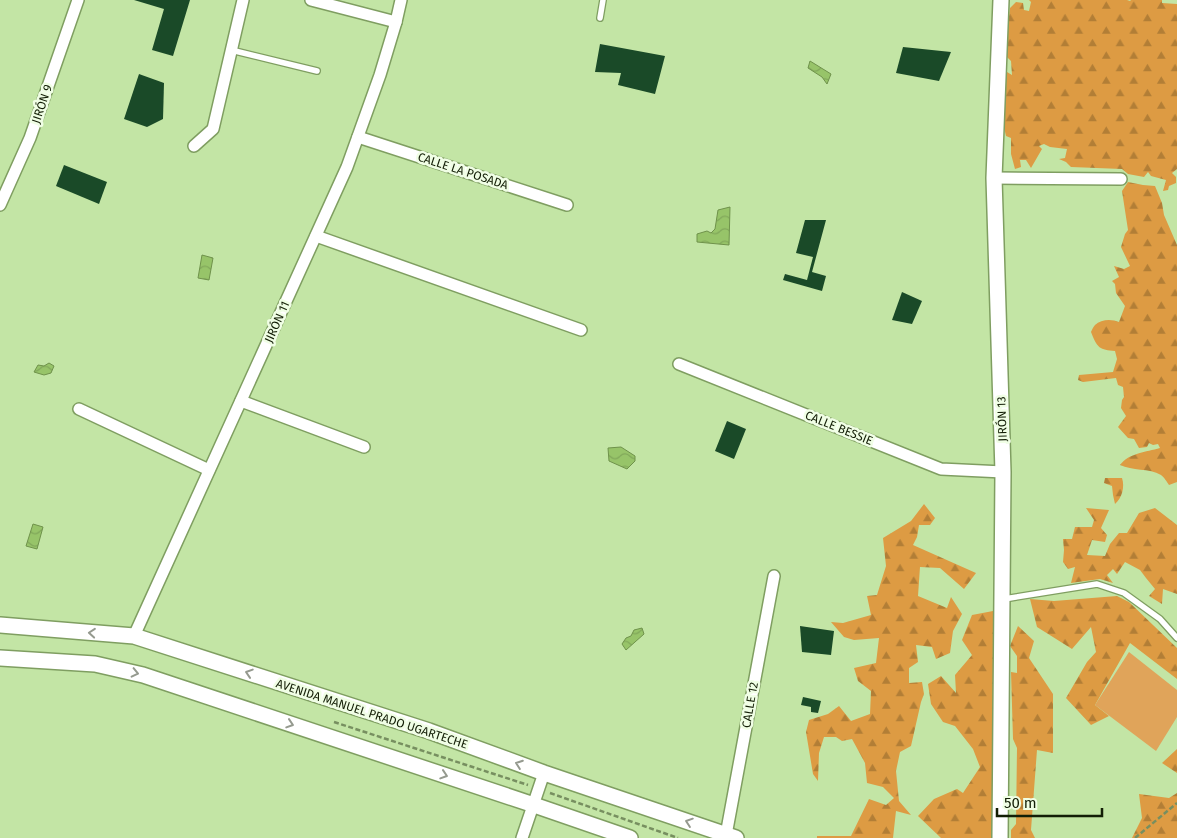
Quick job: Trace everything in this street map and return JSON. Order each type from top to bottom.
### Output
[{"type":"street","name":"JIRÓN 9","points":[[0,205],[30,138],[78,0]]},
{"type":"street","points":[[194,146],[213,129],[243,0]]},
{"type":"street","points":[[311,0],[396,22]]},
{"type":"street","name":"JIRÓN 11","points":[[134,636],[347,167],[380,75],[401,0]]},
{"type":"street","name":"JIRÓN 13","points":[[1000,838],[1003,472],[994,178],[1001,0]]},
{"type":"street","name":"CALLE LA POSADA","points":[[358,136],[566,205]]},
{"type":"street","points":[[994,178],[1121,179]]},
{"type":"street","points":[[316,236],[581,330]]},
{"type":"street","name":"CALLE BESSIE","points":[[679,364],[940,469],[1003,472]]},
{"type":"street","points":[[241,401],[364,447]]},
{"type":"street","points":[[79,408],[210,470]]},
{"type":"street","name":"CALLE 12","points":[[731,836],[774,576]]},
{"type":"street","name":"AVENIDA MANUEL PRADO UGARTECHE","points":[[0,625],[134,636],[429,731],[544,773],[731,836]]},
{"type":"street","points":[[0,658],[95,664],[143,675],[534,804],[630,838]]},
{"type":"street","points":[[522,838],[544,773]]},
{"type":"lane","points":[[600,18],[603,0]]},
{"type":"lane","points":[[232,50],[317,71]]},
{"type":"lane","points":[[1003,599],[1096,584],[1124,593],[1160,619],[1177,638]]},
{"type":"path","points":[[1134,838],[1177,803]]},
{"type":"green space","points":[[1029,0],[1162,0],[1162,3],[1177,4],[1177,169],[1172,173],[1176,177],[1176,183],[1169,186],[1168,190],[1163,191],[1166,180],[1151,176],[1148,172],[1144,177],[1128,174],[1122,169],[1071,167],[1059,159],[1065,158],[1067,149],[1050,147],[1044,144],[1039,146],[1042,149],[1031,168],[1026,160],[1020,160],[1021,167],[1015,169],[1011,154],[1011,138],[1006,136],[1001,114],[1002,76],[1007,72],[1012,75],[1011,61],[1005,55],[1003,45],[1007,39],[1003,28],[1008,25],[1010,8],[1016,2],[1023,3],[1024,10],[1029,11],[1031,2]]},
{"type":"green space","points":[[1128,182],[1155,186],[1162,203],[1164,215],[1177,245],[1177,482],[1169,485],[1162,476],[1156,473],[1120,465],[1133,455],[1160,448],[1158,444],[1153,445],[1149,443],[1147,447],[1139,448],[1134,439],[1128,438],[1118,427],[1126,416],[1121,408],[1124,397],[1123,387],[1118,385],[1116,378],[1083,382],[1078,380],[1079,375],[1113,372],[1117,359],[1115,351],[1102,349],[1097,345],[1091,332],[1095,325],[1100,322],[1110,320],[1119,322],[1125,306],[1116,293],[1115,284],[1112,281],[1119,277],[1114,266],[1124,269],[1130,266],[1121,247],[1128,230],[1122,191]]},
{"type":"green space","points":[[1105,478],[1122,478],[1122,492],[1115,504],[1112,486],[1104,483]]},
{"type":"green space","points":[[924,504],[935,518],[930,525],[919,525],[917,537],[913,545],[976,573],[964,589],[940,568],[920,567],[918,596],[947,608],[951,597],[962,614],[953,631],[950,653],[936,659],[932,647],[916,645],[918,662],[909,668],[909,683],[922,682],[924,694],[911,746],[900,752],[896,771],[899,801],[911,815],[896,811],[893,838],[817,838],[817,836],[851,836],[869,799],[886,805],[894,798],[883,787],[867,783],[865,763],[852,739],[842,741],[836,737],[824,737],[819,753],[818,781],[813,774],[806,732],[809,720],[828,714],[839,706],[851,721],[870,714],[871,691],[858,681],[854,668],[876,663],[879,638],[854,640],[844,637],[831,622],[843,623],[871,615],[867,596],[877,595],[886,566],[883,538],[911,521]]},
{"type":"green space","points":[[1086,508],[1109,510],[1101,528],[1107,535],[1105,542],[1092,540],[1087,555],[1105,556],[1110,544],[1119,533],[1127,533],[1139,513],[1155,508],[1177,525],[1177,594],[1163,589],[1162,604],[1149,596],[1155,589],[1140,570],[1125,562],[1117,574],[1113,569],[1107,575],[1113,583],[1100,579],[1071,583],[1075,567],[1068,569],[1063,562],[1063,539],[1072,539],[1075,527],[1092,527],[1094,520]]},
{"type":"green space","points":[[1117,596],[1129,602],[1177,648],[1177,679],[1130,643],[1095,705],[1109,716],[1091,725],[1066,698],[1087,662],[1096,652],[1091,627],[1072,649],[1037,627],[1030,599],[1054,601]]},
{"type":"green space","points":[[993,611],[994,838],[941,838],[918,816],[934,799],[957,789],[963,793],[980,767],[973,749],[955,726],[943,722],[931,704],[928,684],[941,676],[956,693],[955,675],[972,655],[962,640],[972,615]]},
{"type":"green space","points":[[1018,626],[1034,641],[1029,658],[1053,694],[1053,753],[1037,750],[1031,830],[1035,838],[1011,838],[1011,830],[1016,824],[1017,748],[1013,739],[1011,672],[1017,673],[1017,656],[1010,646]]},
{"type":"green space","points":[[1177,749],[1177,773],[1162,763]]},
{"type":"green space","points":[[1177,793],[1177,838],[1132,838],[1142,818],[1139,794],[1169,798]]},
{"type":"shaded area","points":[[1129,652],[1177,690],[1177,717],[1156,751],[1095,705]]},
{"type":"water","points":[[810,61],[831,74],[827,84],[822,77],[808,68]]},
{"type":"water","points":[[730,207],[729,245],[697,242],[697,234],[707,231],[711,233],[715,229],[718,210]]},
{"type":"water","points":[[202,255],[213,258],[209,280],[198,278]]},
{"type":"water","points":[[49,363],[54,366],[51,373],[44,375],[34,372],[38,365],[44,366]]},
{"type":"water","points":[[621,447],[635,456],[635,461],[627,469],[609,461],[608,448]]},
{"type":"water","points":[[33,524],[43,527],[37,549],[26,546]]},
{"type":"water","points":[[642,628],[644,634],[626,650],[622,644],[626,638],[631,636],[634,630]]},
{"type":"building","points":[[134,0],[190,0],[173,56],[152,50],[164,9]]},
{"type":"building","points":[[600,44],[665,56],[655,94],[618,85],[621,73],[595,72]]},
{"type":"building","points":[[903,47],[951,52],[939,81],[896,73]]},
{"type":"building","points":[[139,74],[164,83],[163,119],[147,127],[124,119]]},
{"type":"building","points":[[64,165],[107,182],[99,204],[56,186]]},
{"type":"building","points":[[805,220],[826,220],[812,272],[826,276],[822,291],[783,280],[785,274],[807,280],[813,257],[796,253]]},
{"type":"building","points":[[902,292],[922,301],[912,324],[892,320]]},
{"type":"building","points":[[727,421],[746,429],[734,459],[715,451]]},
{"type":"building","points":[[800,626],[834,631],[831,655],[802,652]]},
{"type":"building","points":[[803,697],[821,701],[818,713],[811,712],[811,707],[801,705]]}]
